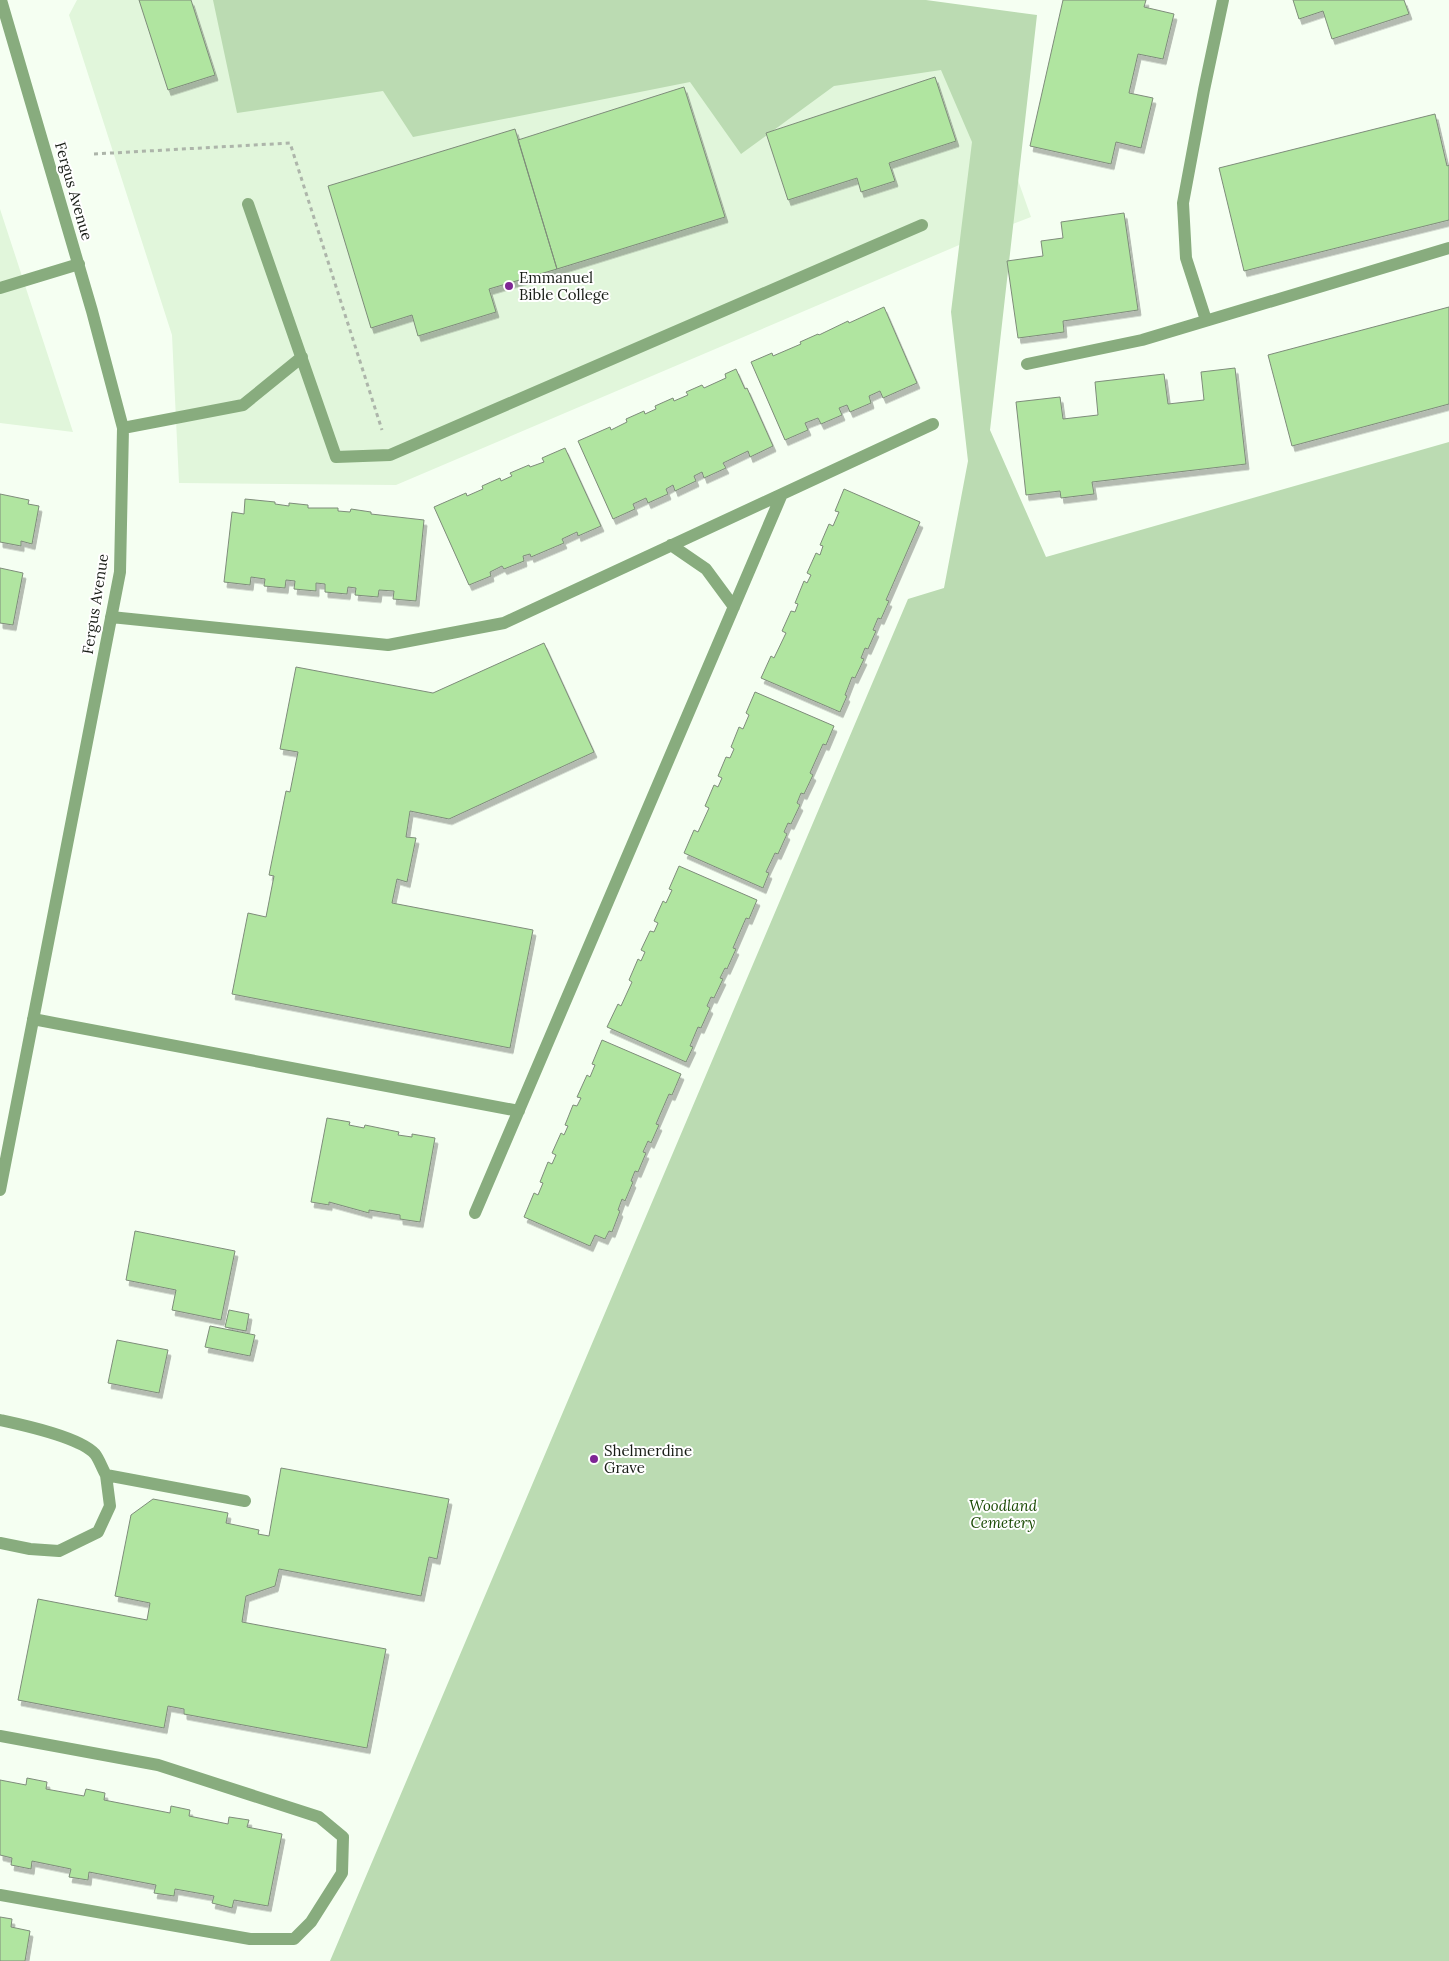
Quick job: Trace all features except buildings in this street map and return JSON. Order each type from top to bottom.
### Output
[{"type":"street","name":"Fergus Avenue","points":[[0,1190],[120,572],[123,428],[79,264],[1,0]]},
{"type":"street","points":[[1206,320],[1186,258],[1183,203],[1223,0]]},
{"type":"street","points":[[248,204],[336,457],[390,454],[922,225]]},
{"type":"street","points":[[1027,364],[1142,340],[1449,248]]},
{"type":"street","points":[[0,288],[79,264]]},
{"type":"street","points":[[123,428],[243,405],[302,357]]},
{"type":"street","points":[[111,617],[388,645],[504,623],[933,424]]},
{"type":"street","points":[[476,1213],[782,494]]},
{"type":"street","points":[[671,546],[706,569],[734,607]]},
{"type":"street","points":[[33,1019],[519,1112]]},
{"type":"street","points":[[0,1420],[76,1441],[94,1454],[106,1475],[110,1506],[98,1532],[59,1551],[30,1549],[0,1543]]},
{"type":"street","points":[[106,1475],[245,1501]]},
{"type":"street","points":[[0,1736],[158,1764],[319,1817],[343,1838],[342,1872],[311,1922],[294,1939],[250,1939],[0,1895]]},
{"type":"shaded area","name":"Emmanuel Bible College","points":[[77,0],[722,0],[959,13],[1031,217],[978,237],[396,485],[179,483],[172,335],[69,15]]},
{"type":"shaded area","points":[[0,209],[73,432],[0,423]]},
{"type":"green space","name":"Woodland Cemetery","points":[[213,0],[926,0],[1037,15],[990,430],[1046,557],[1449,442],[1449,1961],[330,1961],[908,599],[944,588],[968,461],[951,312],[972,142],[941,70],[834,86],[741,154],[690,82],[413,137],[383,91],[237,113]]},
{"type":"place","name":"Emmanuel Bible College","points":[[509,286]]},
{"type":"place","name":"Shelmerdine Grave","points":[[594,1459]]}]
